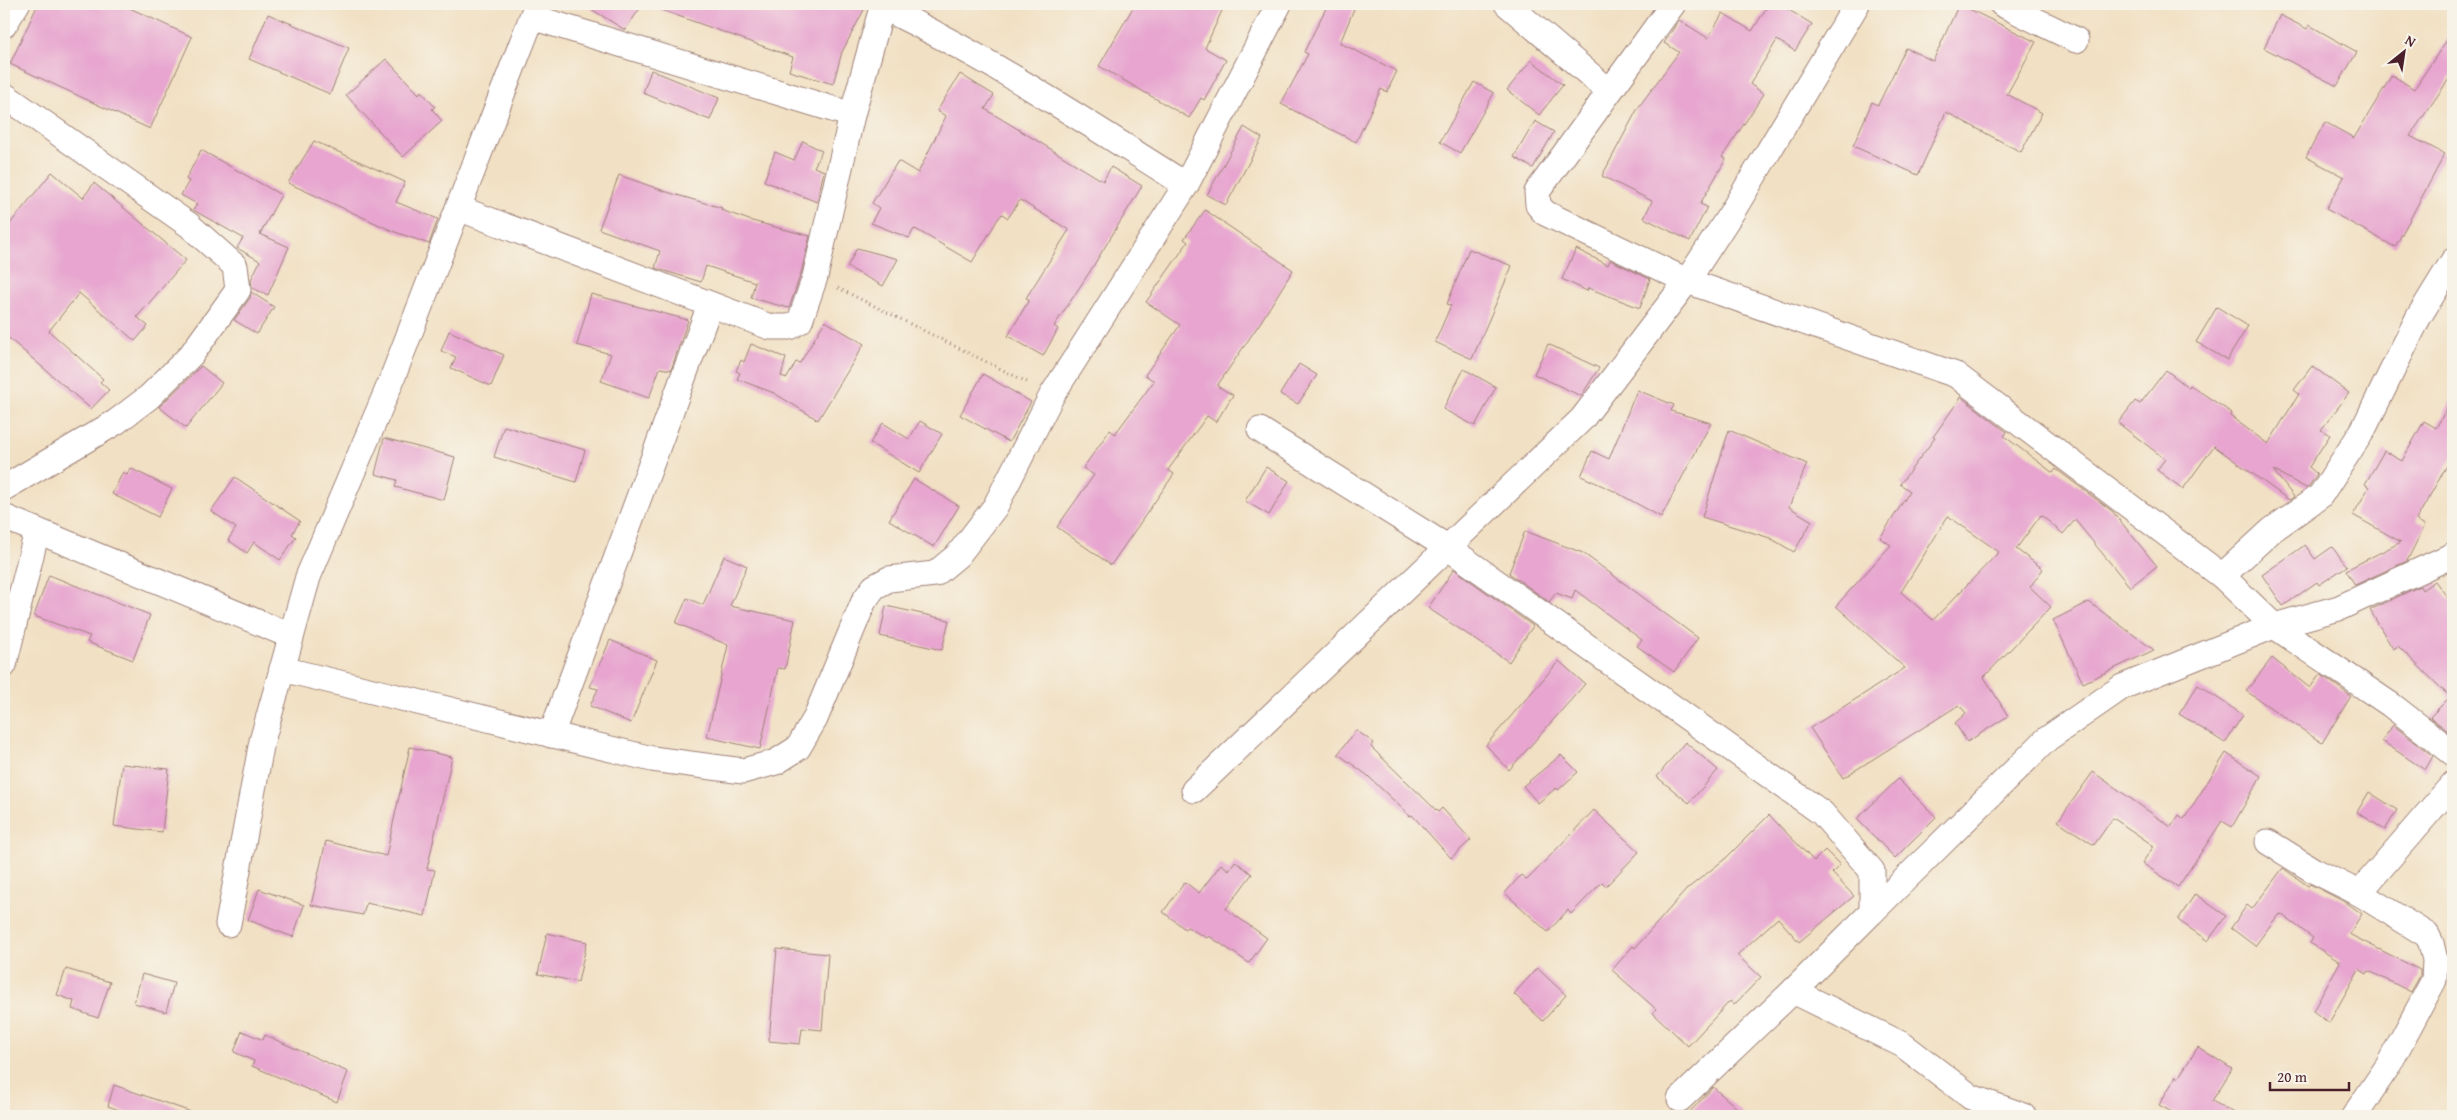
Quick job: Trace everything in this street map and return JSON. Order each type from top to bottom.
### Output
[{"type":"street","points":[[4,25],[17,4]]},
{"type":"street","points":[[282,669],[652,760],[743,771],[776,762],[798,748],[815,719],[864,601],[874,587],[889,579],[935,574],[958,555],[995,507],[1052,395],[1186,185],[1279,4]]},
{"type":"street","points":[[1507,4],[1610,91]]},
{"type":"street","points":[[1673,4],[1537,192],[1538,204],[1546,213],[1687,281],[1956,375],[2222,576],[2274,626],[2391,705],[2453,753]]},
{"type":"street","points":[[1194,790],[1582,419],[1687,281],[1732,212],[1857,4]]},
{"type":"street","points":[[2002,4],[2076,40]]},
{"type":"street","points":[[458,208],[770,327],[790,327],[800,320],[815,277],[852,115],[882,5],[937,33],[1027,84],[1186,185]]},
{"type":"street","points":[[228,924],[262,741],[308,577],[390,384],[534,10],[852,115]]},
{"type":"street","points":[[4,95],[189,225],[235,266],[238,290],[191,355],[149,397],[116,422],[4,488]]},
{"type":"street","points":[[2222,576],[2272,530],[2320,496],[2364,430],[2418,318],[2453,261]]},
{"type":"street","points":[[551,735],[710,305]]},
{"type":"street","points":[[1260,430],[1447,547],[1822,813],[1872,871],[1872,912]]},
{"type":"street","points":[[4,517],[291,636]]},
{"type":"street","points":[[4,665],[37,531]]},
{"type":"street","points":[[1680,1099],[2047,739],[2122,686],[2274,626],[2339,608],[2453,555]]},
{"type":"street","points":[[2359,893],[2451,789]]},
{"type":"street","points":[[2268,842],[2313,870],[2359,893],[2427,935],[2431,944],[2435,960],[2434,980],[2388,1066],[2354,1116]]},
{"type":"street","points":[[1793,990],[1903,1045],[1971,1098],[2024,1116]]},
{"type":"path","points":[[815,277],[1052,395]]},
{"type":"building","points":[[38,4],[121,4],[192,37],[150,129],[10,64]]},
{"type":"building","points":[[583,4],[643,4],[625,30]]},
{"type":"building","points":[[654,4],[867,4],[842,52],[833,84],[789,71],[793,57],[653,7]]},
{"type":"building","points":[[1135,4],[1225,4],[1205,48],[1226,60],[1204,100],[1201,98],[1189,118],[1099,66]]},
{"type":"building","points":[[1328,4],[1356,4],[1340,43],[1397,71],[1387,92],[1381,89],[1356,142],[1281,104],[1308,54],[1304,52]]},
{"type":"building","points":[[1769,4],[1779,4],[1812,24],[1795,51],[1777,40],[1750,84],[1764,94],[1722,157],[1726,159],[1700,204],[1707,207],[1690,241],[1644,218],[1652,201],[1602,176],[1638,108],[1679,52],[1664,43],[1679,20],[1708,38],[1723,13],[1752,31]]},
{"type":"building","points":[[1959,4],[2036,42],[2007,94],[2042,113],[2021,152],[1946,112],[1918,175],[1853,146],[1872,102],[1878,105],[1906,48],[1933,61]]},
{"type":"building","points":[[268,14],[349,48],[330,94],[249,59]]},
{"type":"building","points":[[2280,15],[2307,29],[2309,25],[2357,52],[2337,86],[2264,48]]},
{"type":"building","points":[[2453,31],[2453,73],[2410,136],[2445,154],[2395,247],[2326,209],[2344,177],[2306,157],[2325,122],[2354,138],[2392,75],[2414,89]]},
{"type":"building","points":[[386,59],[419,94],[421,91],[435,107],[432,109],[442,121],[403,157],[346,95]]},
{"type":"building","points":[[1531,60],[1563,85],[1539,115],[1507,90]]},
{"type":"building","points":[[651,70],[719,98],[710,120],[643,93]]},
{"type":"building","points":[[960,74],[994,95],[985,109],[1103,181],[1111,167],[1142,186],[1054,326],[1058,329],[1043,356],[1008,336],[1029,300],[1026,298],[1069,230],[1020,200],[1008,218],[1002,214],[998,219],[972,262],[917,230],[914,229],[909,238],[871,223],[879,208],[872,203],[898,161],[918,173],[946,116],[937,111]]},
{"type":"building","points":[[1474,82],[1494,93],[1460,153],[1440,142]]},
{"type":"building","points":[[1535,121],[1554,132],[1533,168],[1514,157]]},
{"type":"building","points":[[1244,127],[1262,138],[1226,205],[1207,195]]},
{"type":"building","points":[[314,141],[405,182],[396,202],[438,219],[429,244],[395,232],[288,183]]},
{"type":"building","points":[[803,141],[822,151],[814,167],[824,171],[817,202],[764,181],[775,152],[794,160]]},
{"type":"building","points":[[201,150],[281,195],[260,234],[289,247],[268,295],[252,288],[251,280],[260,261],[237,248],[243,238],[193,210],[197,204],[181,195],[189,181],[186,179]]},
{"type":"building","points":[[52,172],[83,198],[94,183],[186,260],[137,317],[148,326],[135,341],[79,293],[49,331],[103,379],[100,382],[109,390],[91,409],[4,334],[4,231]]},
{"type":"building","points":[[619,175],[670,193],[722,208],[721,210],[752,221],[810,236],[801,273],[789,308],[751,298],[755,282],[706,266],[701,282],[655,268],[660,251],[599,229]]},
{"type":"building","points":[[1205,210],[1293,270],[1217,386],[1233,395],[1216,422],[1207,416],[1168,470],[1174,474],[1111,565],[1057,527],[1094,475],[1083,468],[1110,430],[1115,434],[1154,381],[1145,375],[1180,325],[1146,302],[1188,242],[1184,239]]},
{"type":"building","points":[[857,248],[898,259],[883,286],[847,267]]},
{"type":"building","points":[[1469,249],[1512,266],[1472,359],[1435,342],[1451,305],[1447,304]]},
{"type":"building","points":[[1576,249],[1608,265],[1610,260],[1650,279],[1640,308],[1588,288],[1587,291],[1562,279]]},
{"type":"building","points":[[251,292],[274,307],[257,334],[234,320],[250,298]]},
{"type":"building","points":[[591,294],[688,320],[671,370],[660,368],[649,398],[601,381],[611,354],[577,345]]},
{"type":"building","points":[[2217,307],[2248,326],[2227,360],[2196,342]]},
{"type":"building","points":[[825,321],[864,344],[818,420],[774,393],[737,379],[740,373],[736,371],[741,360],[744,362],[751,344],[786,358],[781,376],[787,378],[796,362],[800,363]]},
{"type":"building","points":[[449,331],[504,355],[491,386],[451,368],[456,357],[441,351]]},
{"type":"building","points":[[1548,344],[1599,368],[1581,396],[1534,374]]},
{"type":"building","points":[[1299,364],[1317,375],[1298,404],[1280,394]]},
{"type":"building","points":[[201,366],[222,383],[186,428],[159,407]]},
{"type":"building","points":[[2312,366],[2349,393],[2321,430],[2330,435],[2309,467],[2317,474],[2309,486],[2306,488],[2273,470],[2294,497],[2289,500],[2214,446],[2183,489],[2157,470],[2165,459],[2118,423],[2135,401],[2140,404],[2166,370],[2189,388],[2190,385],[2232,413],[2230,416],[2268,444],[2299,394],[2294,390]]},
{"type":"building","points":[[1464,369],[1496,387],[1475,426],[1443,409]]},
{"type":"building","points":[[983,374],[1031,402],[1009,442],[960,415]]},
{"type":"building","points":[[1637,390],[1674,405],[1671,411],[1711,423],[1661,517],[1614,491],[1581,476],[1592,451],[1609,459]]},
{"type":"building","points":[[1961,397],[2007,432],[2004,436],[2053,473],[2056,469],[2112,511],[2157,566],[2130,587],[2075,520],[2063,534],[2041,515],[2016,549],[2043,569],[2030,587],[2051,607],[1984,677],[2008,716],[1967,742],[1955,723],[1966,713],[1959,705],[1843,778],[1810,728],[1905,668],[1836,606],[1891,545],[1880,538],[1910,491],[1900,484],[1935,438],[1933,437]],"holes":[[[1948,516],[1999,552],[1933,620],[1901,592]]]},
{"type":"building","points":[[2453,397],[2453,455],[2416,520],[2425,525],[2407,561],[2355,585],[2346,570],[2401,542],[2353,515],[2369,487],[2365,484],[2384,451],[2402,461],[2424,421],[2436,428]]},
{"type":"building","points":[[920,421],[942,434],[919,473],[870,443],[883,423],[909,439]]},
{"type":"building","points":[[504,426],[585,450],[576,482],[494,457]]},
{"type":"building","points":[[1729,430],[1807,464],[1789,507],[1812,521],[1794,552],[1770,538],[1702,517]]},
{"type":"building","points":[[384,438],[455,457],[444,500],[395,487],[397,480],[375,474]]},
{"type":"building","points":[[1266,467],[1289,481],[1269,515],[1245,501]]},
{"type":"building","points":[[130,468],[172,489],[158,517],[112,494],[123,472],[127,475]]},
{"type":"building","points":[[235,477],[300,521],[292,534],[296,537],[280,560],[254,542],[247,553],[228,540],[236,528],[211,511]]},
{"type":"building","points":[[914,479],[959,506],[934,547],[889,520]]},
{"type":"building","points":[[1525,531],[1583,553],[1698,638],[1674,672],[1637,646],[1642,640],[1575,590],[1572,599],[1556,593],[1549,602],[1509,573]]},
{"type":"building","points":[[2305,545],[2315,559],[2332,547],[2347,566],[2319,585],[2317,582],[2283,606],[2262,575]]},
{"type":"building","points":[[724,556],[747,566],[730,606],[795,620],[785,669],[778,668],[760,749],[707,737],[728,645],[676,623],[687,598],[703,605]]},
{"type":"building","points":[[1454,569],[1533,626],[1509,662],[1428,608]]},
{"type":"building","points":[[49,575],[150,615],[133,660],[87,642],[90,636],[34,616]]},
{"type":"building","points":[[2435,581],[2453,605],[2453,724],[2448,731],[2430,717],[2450,697],[2398,646],[2393,649],[2370,610],[2420,586],[2422,590]]},
{"type":"building","points":[[2089,602],[2154,650],[2083,683],[2053,620]]},
{"type":"building","points":[[886,606],[949,620],[942,650],[880,636]]},
{"type":"building","points":[[610,640],[657,660],[631,723],[590,706],[598,689],[590,687]]},
{"type":"building","points":[[2272,658],[2310,688],[2320,674],[2351,696],[2322,743],[2246,691]]},
{"type":"building","points":[[1559,661],[1585,684],[1509,770],[1486,745]]},
{"type":"building","points":[[2198,685],[2243,715],[2225,743],[2179,714]]},
{"type":"building","points":[[2393,725],[2433,756],[2425,770],[2382,741]]},
{"type":"building","points":[[1356,730],[1374,743],[1371,747],[1438,812],[1442,808],[1471,840],[1451,858],[1412,815],[1410,816],[1367,775],[1338,754]]},
{"type":"building","points":[[1685,742],[1718,770],[1689,803],[1657,777]]},
{"type":"building","points":[[410,747],[452,757],[427,869],[435,870],[425,916],[366,903],[363,915],[311,905],[326,841],[386,856]]},
{"type":"building","points":[[2226,753],[2261,776],[2232,827],[2222,821],[2178,887],[2142,863],[2154,846],[2113,818],[2094,845],[2058,821],[2093,772],[2171,827],[2179,815],[2184,819]]},
{"type":"building","points":[[1561,755],[1578,772],[1558,790],[1556,788],[1538,803],[1523,786]]},
{"type":"building","points":[[122,764],[169,769],[162,832],[114,826]]},
{"type":"building","points":[[1898,779],[1936,817],[1895,858],[1857,819]]},
{"type":"building","points":[[2369,792],[2397,810],[2385,830],[2357,812]]},
{"type":"building","points":[[1594,810],[1639,852],[1606,886],[1602,882],[1571,914],[1568,910],[1548,932],[1505,893],[1521,875],[1527,880]]},
{"type":"building","points":[[1769,815],[1814,861],[1825,850],[1840,865],[1832,873],[1854,896],[1799,942],[1778,918],[1737,955],[1761,977],[1734,1005],[1730,1001],[1688,1046],[1653,1013],[1656,1009],[1612,970],[1633,946],[1635,948],[1687,889],[1726,858]]},
{"type":"building","points":[[1235,861],[1252,874],[1226,909],[1267,938],[1249,963],[1209,936],[1207,938],[1187,927],[1185,929],[1163,912],[1185,882],[1199,893],[1221,864],[1229,870]]},
{"type":"building","points":[[2283,868],[2308,886],[2310,884],[2347,903],[2362,914],[2349,934],[2420,970],[2420,976],[2411,992],[2369,971],[2367,974],[2359,969],[2329,1023],[2313,1011],[2340,962],[2310,943],[2313,938],[2281,914],[2278,915],[2255,946],[2231,928],[2247,905],[2252,909]]},
{"type":"building","points":[[259,889],[304,905],[293,937],[248,920]]},
{"type":"building","points":[[2195,894],[2226,916],[2208,941],[2178,920]]},
{"type":"building","points":[[547,933],[587,942],[578,982],[538,974]]},
{"type":"building","points":[[777,949],[828,954],[822,1030],[802,1028],[800,1044],[769,1041]]},
{"type":"building","points":[[1537,968],[1566,995],[1543,1021],[1514,994]]},
{"type":"building","points":[[66,969],[110,982],[98,1018],[72,1009],[74,1001],[57,995]]},
{"type":"building","points":[[142,974],[174,983],[166,1012],[134,1003]]},
{"type":"building","points":[[242,1031],[263,1040],[265,1035],[348,1072],[337,1102],[252,1066],[254,1061],[234,1052]]},
{"type":"building","points":[[2198,1047],[2232,1069],[2212,1101],[2240,1116],[2179,1116],[2159,1105],[2176,1076],[2178,1078]]},
{"type":"building","points":[[114,1085],[194,1113],[193,1116],[136,1116],[108,1106]]},
{"type":"building","points":[[1713,1087],[1746,1116],[1686,1116]]}]
